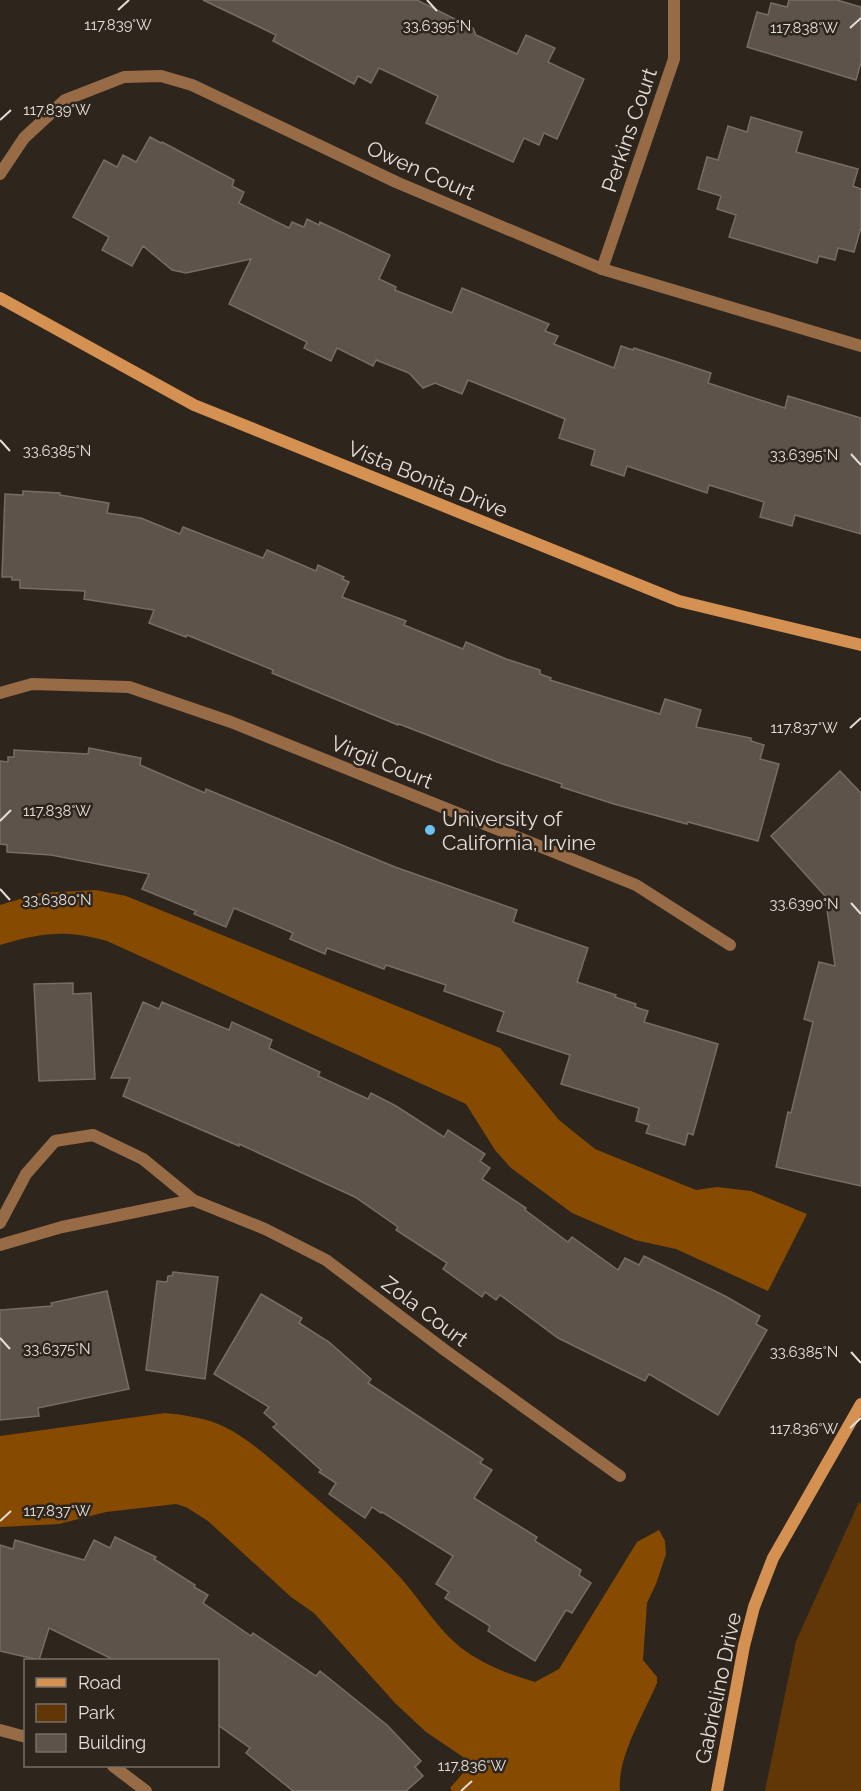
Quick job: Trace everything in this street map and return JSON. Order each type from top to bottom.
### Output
[{"type":"street","name":"Perkins Court","points":[[602,269],[674,59],[674,0]]},
{"type":"street","name":"Owen Court","points":[[0,174],[24,138],[65,100],[124,77],[161,76],[192,85],[396,182],[602,269],[861,346]]},
{"type":"street","name":"Vista Bonita Drive","points":[[0,298],[194,405],[601,570],[679,601],[861,645]]},
{"type":"street","name":"Virgil Court","points":[[0,693],[32,684],[129,687],[231,722],[636,885],[730,945]]},
{"type":"street","name":"Zola Court","points":[[0,1223],[26,1174],[55,1141],[93,1135],[143,1159],[194,1200],[265,1229],[326,1260],[446,1351],[620,1476]]},
{"type":"street","points":[[0,1245],[62,1227],[194,1200]]},
{"type":"street","name":"Gabrielino Drive","points":[[717,1791],[744,1646],[754,1607],[773,1558],[861,1404]]},
{"type":"street","points":[[0,1730],[24,1736]]},
{"type":"street","points":[[114,1767],[146,1791]]},
{"type":"green space","points":[[859,1502],[861,1504],[861,1791],[765,1791],[796,1641]]},
{"type":"shaded area","points":[[96,890],[126,896],[500,1048],[559,1120],[595,1149],[696,1190],[717,1187],[751,1191],[807,1214],[768,1291],[676,1249],[635,1240],[572,1213],[511,1168],[495,1150],[466,1104],[107,941],[78,935],[53,934],[0,945],[0,905],[40,893]]},
{"type":"shaded area","points":[[165,1413],[211,1422],[229,1429],[249,1442],[322,1503],[374,1551],[399,1576],[441,1629],[457,1644],[488,1665],[535,1682],[559,1669],[637,1542],[659,1530],[665,1541],[666,1554],[647,1603],[643,1660],[657,1677],[657,1683],[627,1750],[620,1778],[620,1791],[452,1791],[450,1788],[472,1763],[426,1732],[395,1703],[314,1613],[291,1597],[208,1521],[186,1507],[176,1504],[106,1512],[59,1524],[0,1527],[0,1436]]},
{"type":"building","points":[[203,0],[417,0],[473,28],[476,35],[517,54],[526,35],[555,48],[548,62],[584,79],[557,139],[544,133],[539,145],[524,138],[513,162],[426,123],[438,96],[379,68],[371,83],[358,76],[354,84],[273,41],[276,35]]},
{"type":"building","points":[[789,0],[837,0],[861,7],[861,62],[856,80],[747,47],[757,12],[768,15],[771,3],[787,7]]},
{"type":"building","points":[[751,117],[802,132],[796,152],[858,169],[853,186],[861,189],[861,227],[854,252],[838,248],[835,260],[819,256],[817,263],[729,237],[736,215],[717,209],[721,196],[698,189],[707,157],[718,160],[728,126],[747,132]]},
{"type":"building","points":[[150,137],[234,180],[232,186],[244,192],[239,203],[289,228],[292,222],[304,227],[307,219],[319,225],[320,222],[390,255],[379,279],[396,287],[395,290],[452,313],[462,288],[549,324],[545,331],[558,336],[554,344],[614,368],[621,346],[633,350],[634,348],[711,373],[708,383],[785,408],[788,396],[861,418],[861,534],[795,515],[792,526],[760,517],[764,502],[709,485],[707,493],[627,466],[624,476],[591,465],[595,450],[559,438],[565,419],[468,380],[462,394],[435,383],[423,388],[409,373],[376,360],[373,366],[337,348],[331,361],[304,348],[307,342],[229,304],[251,259],[186,273],[172,270],[143,246],[132,266],[102,250],[109,237],[73,217],[104,160],[117,167],[123,155],[136,162]]},
{"type":"building","points":[[23,491],[60,493],[60,495],[109,503],[107,513],[141,518],[180,534],[183,527],[263,558],[267,550],[316,571],[318,565],[344,577],[342,579],[349,582],[342,597],[406,621],[404,625],[463,649],[466,642],[540,670],[540,674],[551,678],[550,680],[660,714],[665,699],[701,710],[696,727],[751,738],[751,741],[764,745],[760,759],[779,764],[758,841],[614,804],[561,787],[562,784],[398,725],[272,673],[273,670],[187,635],[186,637],[149,623],[154,610],[84,599],[85,591],[20,588],[20,580],[2,577],[5,494],[23,495]]},
{"type":"building","points":[[89,748],[141,758],[140,765],[205,793],[206,789],[395,867],[517,910],[513,922],[588,948],[577,982],[616,995],[615,997],[636,1004],[635,1007],[648,1011],[644,1022],[718,1044],[693,1135],[688,1133],[685,1145],[646,1133],[649,1125],[636,1121],[639,1108],[561,1084],[570,1055],[497,1031],[504,1012],[444,991],[446,985],[386,965],[384,969],[327,948],[325,954],[290,939],[293,933],[234,908],[226,927],[194,914],[196,911],[142,889],[149,874],[51,855],[7,852],[7,845],[0,844],[0,761],[8,762],[8,757],[14,757],[14,750],[88,754]]},
{"type":"building","points":[[840,771],[861,793],[861,1186],[776,1167],[788,1112],[791,1113],[813,1022],[804,1019],[819,962],[835,966],[825,896],[771,836]]},
{"type":"building","points":[[73,983],[73,994],[91,993],[95,1079],[39,1081],[34,984]]},
{"type":"building","points":[[143,1002],[159,1009],[162,1002],[229,1030],[232,1022],[272,1040],[269,1048],[320,1072],[318,1076],[368,1099],[371,1093],[444,1137],[448,1130],[485,1154],[480,1161],[490,1168],[482,1179],[526,1208],[525,1210],[568,1242],[572,1237],[618,1270],[625,1258],[639,1265],[644,1256],[760,1316],[756,1324],[767,1330],[718,1415],[649,1374],[645,1381],[558,1338],[500,1295],[496,1300],[485,1292],[482,1297],[443,1269],[447,1263],[396,1230],[398,1227],[355,1197],[239,1144],[239,1146],[123,1096],[130,1078],[111,1078]]},
{"type":"building","points":[[173,1272],[218,1277],[205,1379],[146,1370],[157,1281],[167,1282],[168,1276],[172,1276]]},
{"type":"building","points":[[107,1291],[129,1389],[38,1408],[39,1416],[0,1420],[0,1310],[52,1306],[51,1303]]},
{"type":"building","points":[[261,1294],[302,1318],[299,1323],[329,1342],[371,1379],[368,1383],[483,1459],[480,1463],[492,1470],[474,1498],[537,1537],[535,1541],[581,1570],[579,1575],[591,1583],[572,1613],[566,1610],[535,1661],[488,1631],[490,1626],[445,1598],[449,1592],[436,1584],[453,1556],[372,1507],[365,1518],[329,1494],[336,1483],[319,1472],[321,1470],[273,1427],[277,1424],[264,1413],[269,1407],[214,1374]]},
{"type":"building","points":[[115,1537],[156,1557],[154,1559],[208,1595],[203,1603],[251,1636],[253,1633],[316,1676],[320,1671],[387,1725],[421,1761],[415,1767],[423,1776],[406,1791],[293,1791],[246,1753],[250,1748],[219,1726],[219,1659],[112,1659],[49,1628],[39,1659],[0,1651],[0,1545],[13,1549],[15,1540],[84,1560],[94,1540],[110,1548]]},
{"type":"place","name":"University of California, Irvine","points":[[430,830]]}]
